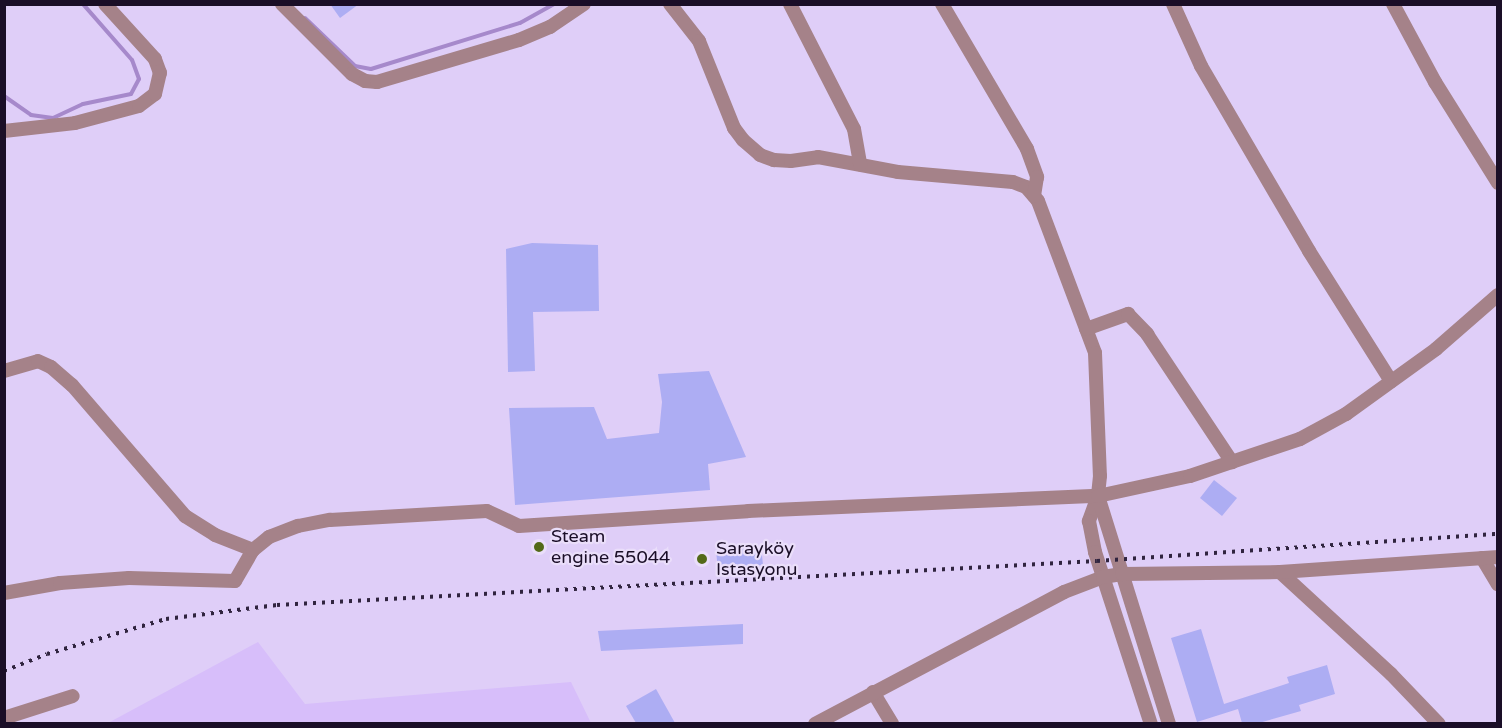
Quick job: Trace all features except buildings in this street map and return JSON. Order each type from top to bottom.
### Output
[{"type":"street","points":[[4,131],[75,123],[139,106],[155,94],[160,73],[155,59],[105,4]]},
{"type":"street","points":[[282,4],[352,74],[365,81],[377,82],[519,40],[550,27],[584,4]]},
{"type":"street","points":[[670,4],[699,41],[734,128],[752,149],[774,160],[818,157],[898,172],[1013,182],[1026,187],[1034,195],[1095,353],[1100,476],[1098,496],[1089,521],[1095,552],[1151,723]]},
{"type":"street","points":[[790,4],[854,129],[860,164]]},
{"type":"street","points":[[942,4],[1027,149],[1036,177],[1034,195]]},
{"type":"street","points":[[1173,4],[1213,86],[1309,251],[1391,381]]},
{"type":"street","points":[[1393,4],[1435,82],[1497,183]]},
{"type":"street","points":[[4,592],[60,583],[129,578],[235,581],[253,550],[269,537],[298,526],[330,520],[487,511],[519,526],[748,511],[1098,496],[1190,476],[1300,439],[1346,414],[1436,349],[1497,295]]},
{"type":"street","points":[[1086,329],[1128,314],[1147,334],[1232,462]]},
{"type":"street","points":[[4,371],[38,361],[51,367],[72,385],[185,516],[215,535],[253,550]]},
{"type":"street","points":[[1098,496],[1169,723]]},
{"type":"street","points":[[815,723],[1064,592],[1103,577],[1122,574],[1280,572],[1497,556]]},
{"type":"street","points":[[1482,558],[1497,585]]},
{"type":"street","points":[[1280,572],[1391,674],[1439,723]]},
{"type":"street","points":[[873,692],[892,723]]},
{"type":"street","points":[[4,718],[73,696]]},
{"type":"shaded area","points":[[258,642],[305,704],[571,682],[591,723],[108,723]]},
{"type":"waterway","points":[[4,96],[31,115],[53,118],[83,104],[131,94],[139,79],[132,60],[83,4]]},
{"type":"waterway","points":[[305,18],[355,66],[371,69],[520,23],[554,4]]},
{"type":"railway","points":[[4,671],[47,654],[166,619],[277,605],[1097,561],[1498,534]]},
{"type":"place","name":"Steam engine 55044","points":[[539,547]]},
{"type":"place","name":"Sarayköy Istasyonu","points":[[702,559]]}]
